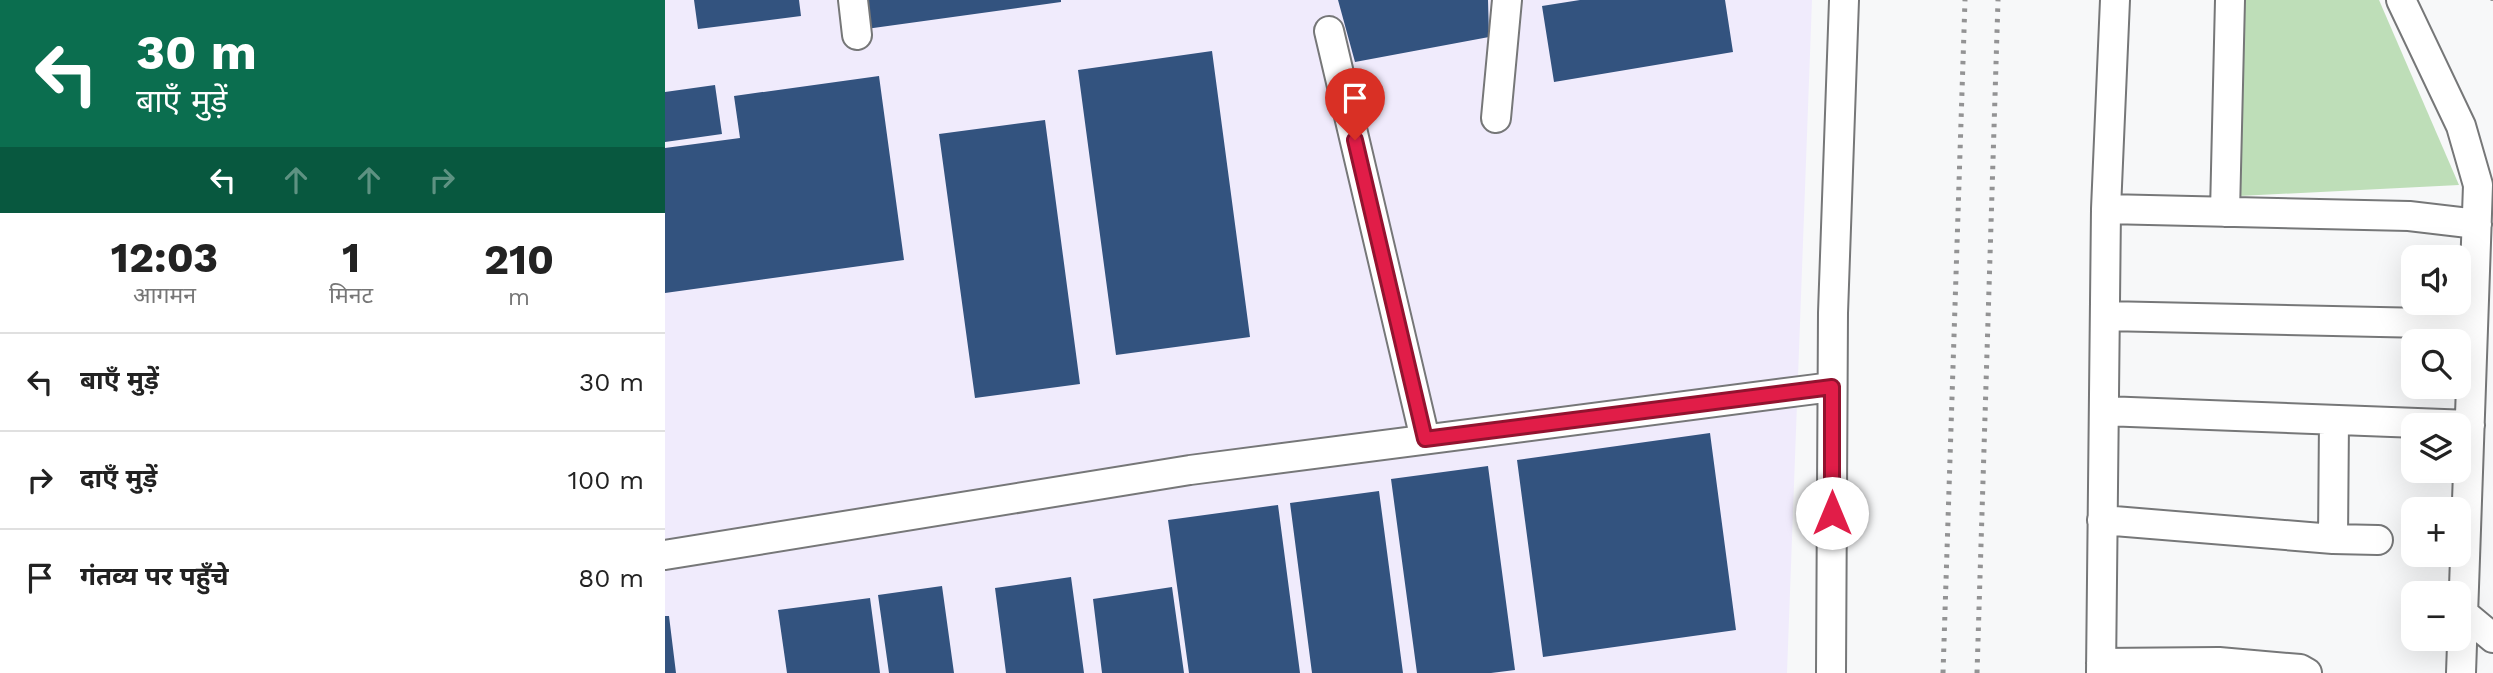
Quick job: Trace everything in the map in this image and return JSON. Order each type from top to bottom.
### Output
[{"type":"street","points":[[853,0],[857,35]]},
{"type":"street","points":[[1496,118],[1507,0]]},
{"type":"street","points":[[1831,673],[1833,313],[1844,0]]},
{"type":"street","points":[[2115,0],[2106,209],[2101,668],[2231,662],[2299,669],[2307,673]]},
{"type":"street","points":[[2225,212],[2230,0]]},
{"type":"street","points":[[2401,0],[2461,127],[2483,205],[2473,324],[2470,413]]},
{"type":"street","points":[[1329,31],[1425,439]]},
{"type":"street","points":[[2106,209],[2409,216],[2483,205]]},
{"type":"street","points":[[2105,317],[2473,324]]},
{"type":"street","points":[[665,555],[1191,470],[1832,387]]},
{"type":"street","points":[[2104,411],[2401,422]]},
{"type":"street","points":[[2333,539],[2334,420]]},
{"type":"street","points":[[2464,581],[2468,483]]},
{"type":"street","points":[[2102,520],[2333,539],[2378,540]]},
{"type":"street","points":[[2471,620],[2493,638]]},
{"type":"street","points":[[2461,673],[2462,651]]},
{"type":"shaded area","points":[[665,0],[1812,0],[1787,673],[665,673]]},
{"type":"green space","points":[[2245,0],[2379,0],[2459,185],[2239,196]]},
{"type":"building","points":[[694,0],[799,0],[801,16],[698,29]]},
{"type":"building","points":[[862,0],[1061,0],[1061,2],[866,29]]},
{"type":"building","points":[[1338,0],[1488,0],[1489,37],[1355,62]]},
{"type":"building","points":[[1580,0],[1725,0],[1733,52],[1554,82],[1542,6]]},
{"type":"building","points":[[1212,51],[1250,337],[1116,355],[1078,70]]},
{"type":"building","points":[[879,76],[904,260],[665,293],[665,148],[740,138],[734,96]]},
{"type":"building","points":[[715,85],[722,134],[665,142],[665,92]]},
{"type":"building","points":[[1045,120],[1080,384],[975,398],[939,134]]},
{"type":"building","points":[[1710,433],[1736,630],[1543,657],[1517,460]]},
{"type":"building","points":[[1488,466],[1515,670],[1491,673],[1417,673],[1391,479]]},
{"type":"building","points":[[1379,491],[1403,673],[1312,673],[1290,503]]},
{"type":"building","points":[[1278,505],[1300,673],[1189,673],[1168,520]]},
{"type":"building","points":[[1071,577],[1084,673],[1006,673],[995,588]]},
{"type":"building","points":[[942,586],[954,673],[889,673],[878,595]]},
{"type":"building","points":[[1172,587],[1184,673],[1102,673],[1093,599]]},
{"type":"building","points":[[870,598],[880,673],[787,673],[778,610]]},
{"type":"building","points":[[665,616],[669,616],[676,673],[665,673]]},
{"type":"railway","points":[[1943,673],[1965,0]]},
{"type":"railway","points":[[1977,673],[1998,0]]},
{"type":"route","points":[[1355,140],[1425,439],[1832,387],[1832,513]]}]
